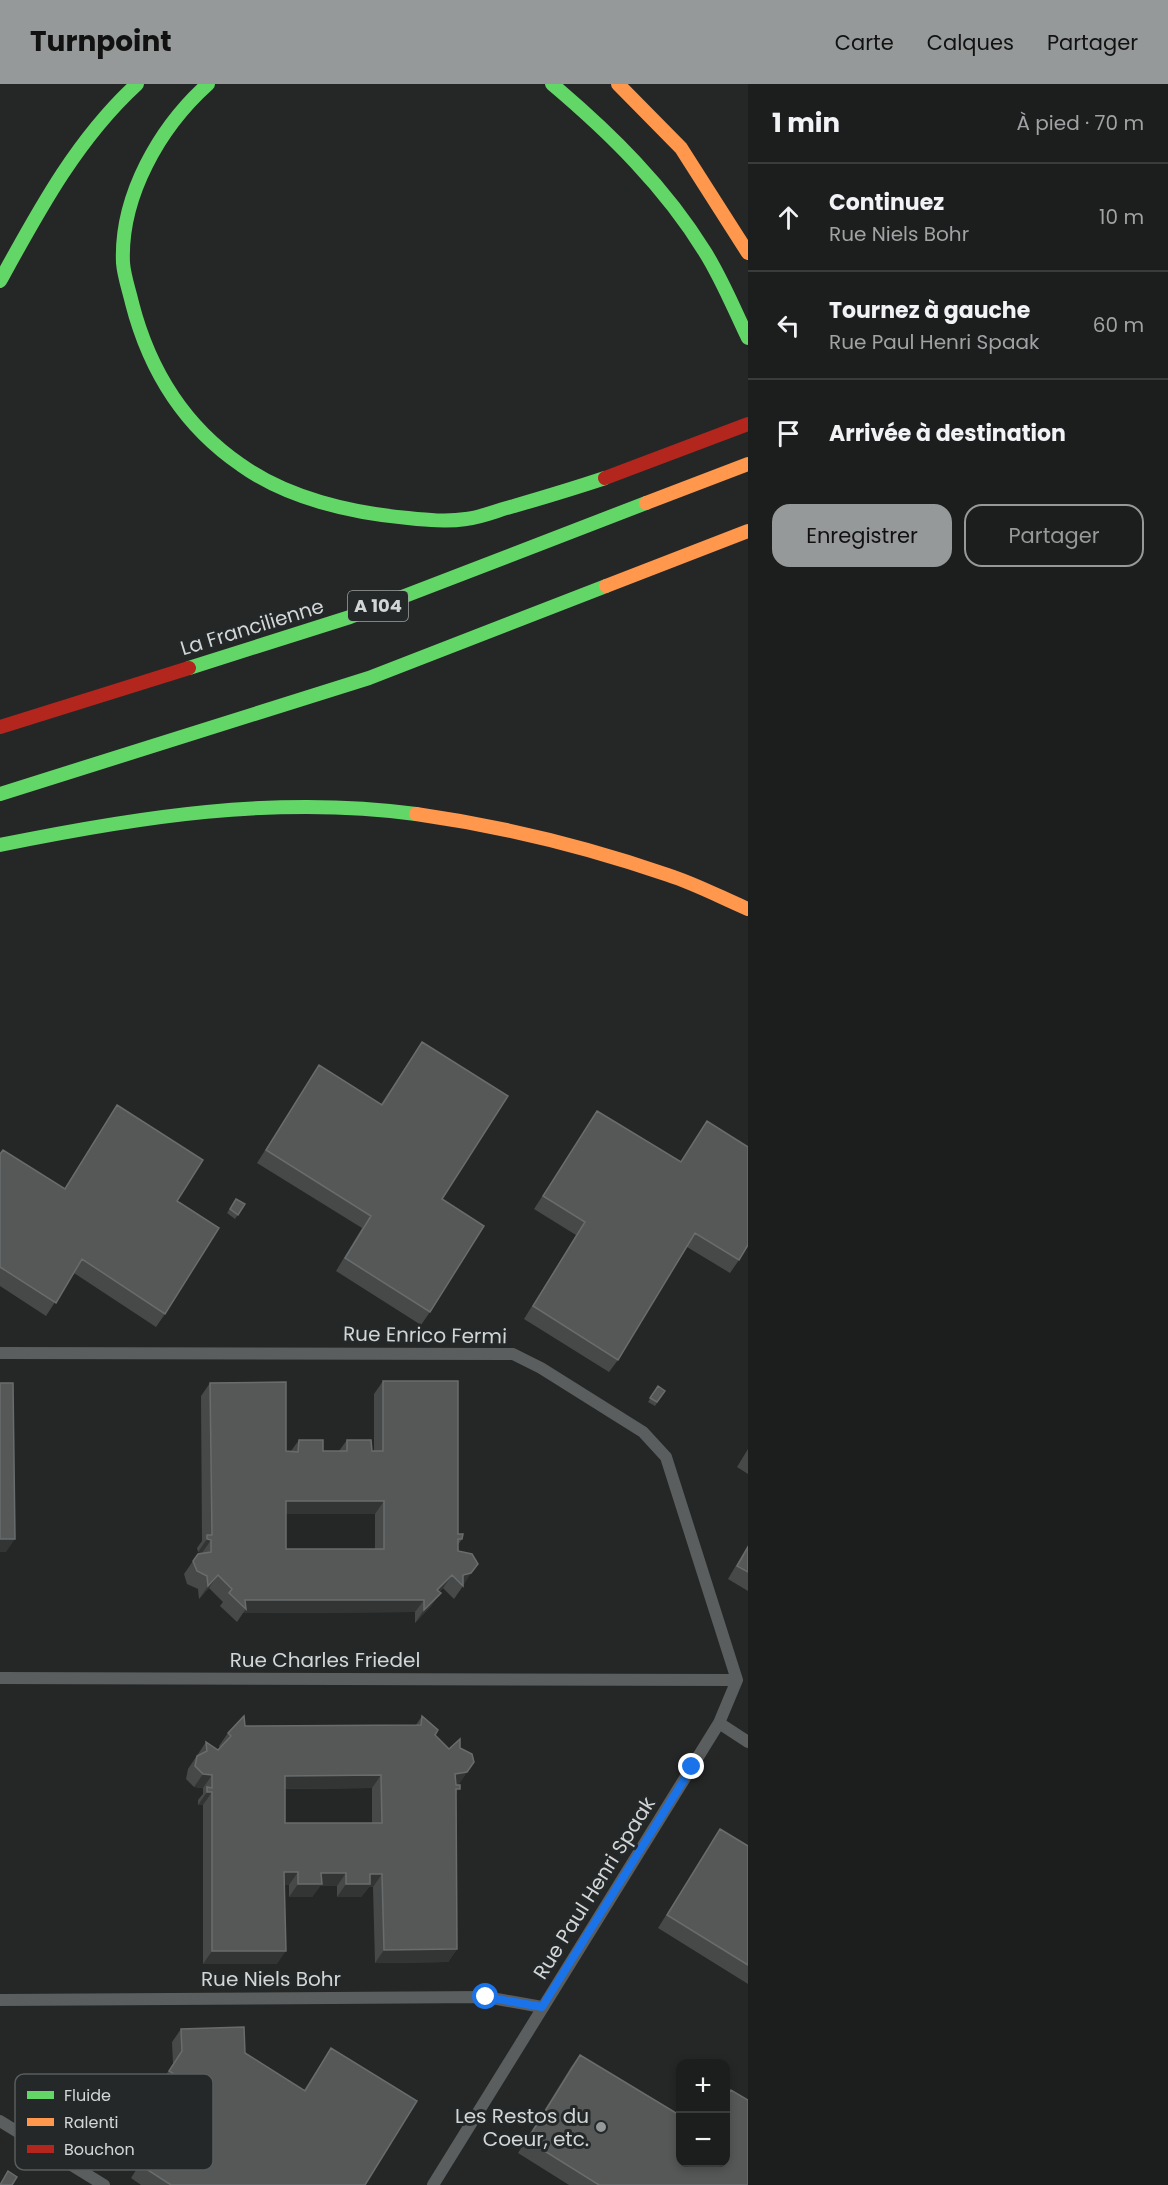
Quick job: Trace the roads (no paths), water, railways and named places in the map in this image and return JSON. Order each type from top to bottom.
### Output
[{"type":"highway","points":[[0,281],[52,186],[114,105],[136,84]]},
{"type":"highway","points":[[208,84],[190,100],[158,144],[141,180],[123,262],[134,312],[147,348],[179,409],[214,445],[243,466],[272,484],[340,506],[380,515],[460,520],[581,489],[748,424]]},
{"type":"highway","points":[[552,84],[620,144],[657,186],[700,245],[746,334]]},
{"type":"highway","points":[[618,84],[681,148],[748,253]]},
{"type":"highway","name":"La Francilienne","points":[[0,727],[350,617],[748,464]]},
{"type":"highway","points":[[0,794],[369,678],[748,531]]},
{"type":"highway","points":[[0,845],[113,822],[158,817],[248,808],[362,807],[470,822],[571,846],[670,875],[748,909]]},
{"type":"lane","name":"Rue Enrico Fermi","points":[[0,1353],[513,1354],[541,1368],[643,1431],[666,1457],[737,1680]]},
{"type":"lane","name":"Rue Charles Friedel","points":[[0,1678],[737,1680]]},
{"type":"lane","name":"Rue Paul Henri Spaak","points":[[435,2184],[719,1723],[737,1680]]},
{"type":"lane","points":[[719,1723],[748,1742]]},
{"type":"lane","name":"Rue Niels Bohr","points":[[0,2000],[486,1997],[542,2007]]},
{"type":"lane","points":[[0,2121],[15,2130]]},
{"type":"lane","points":[[80,2170],[104,2185]]},
{"type":"place","name":"Les Restos du Coeur, etc.","points":[[601,2127]]}]
